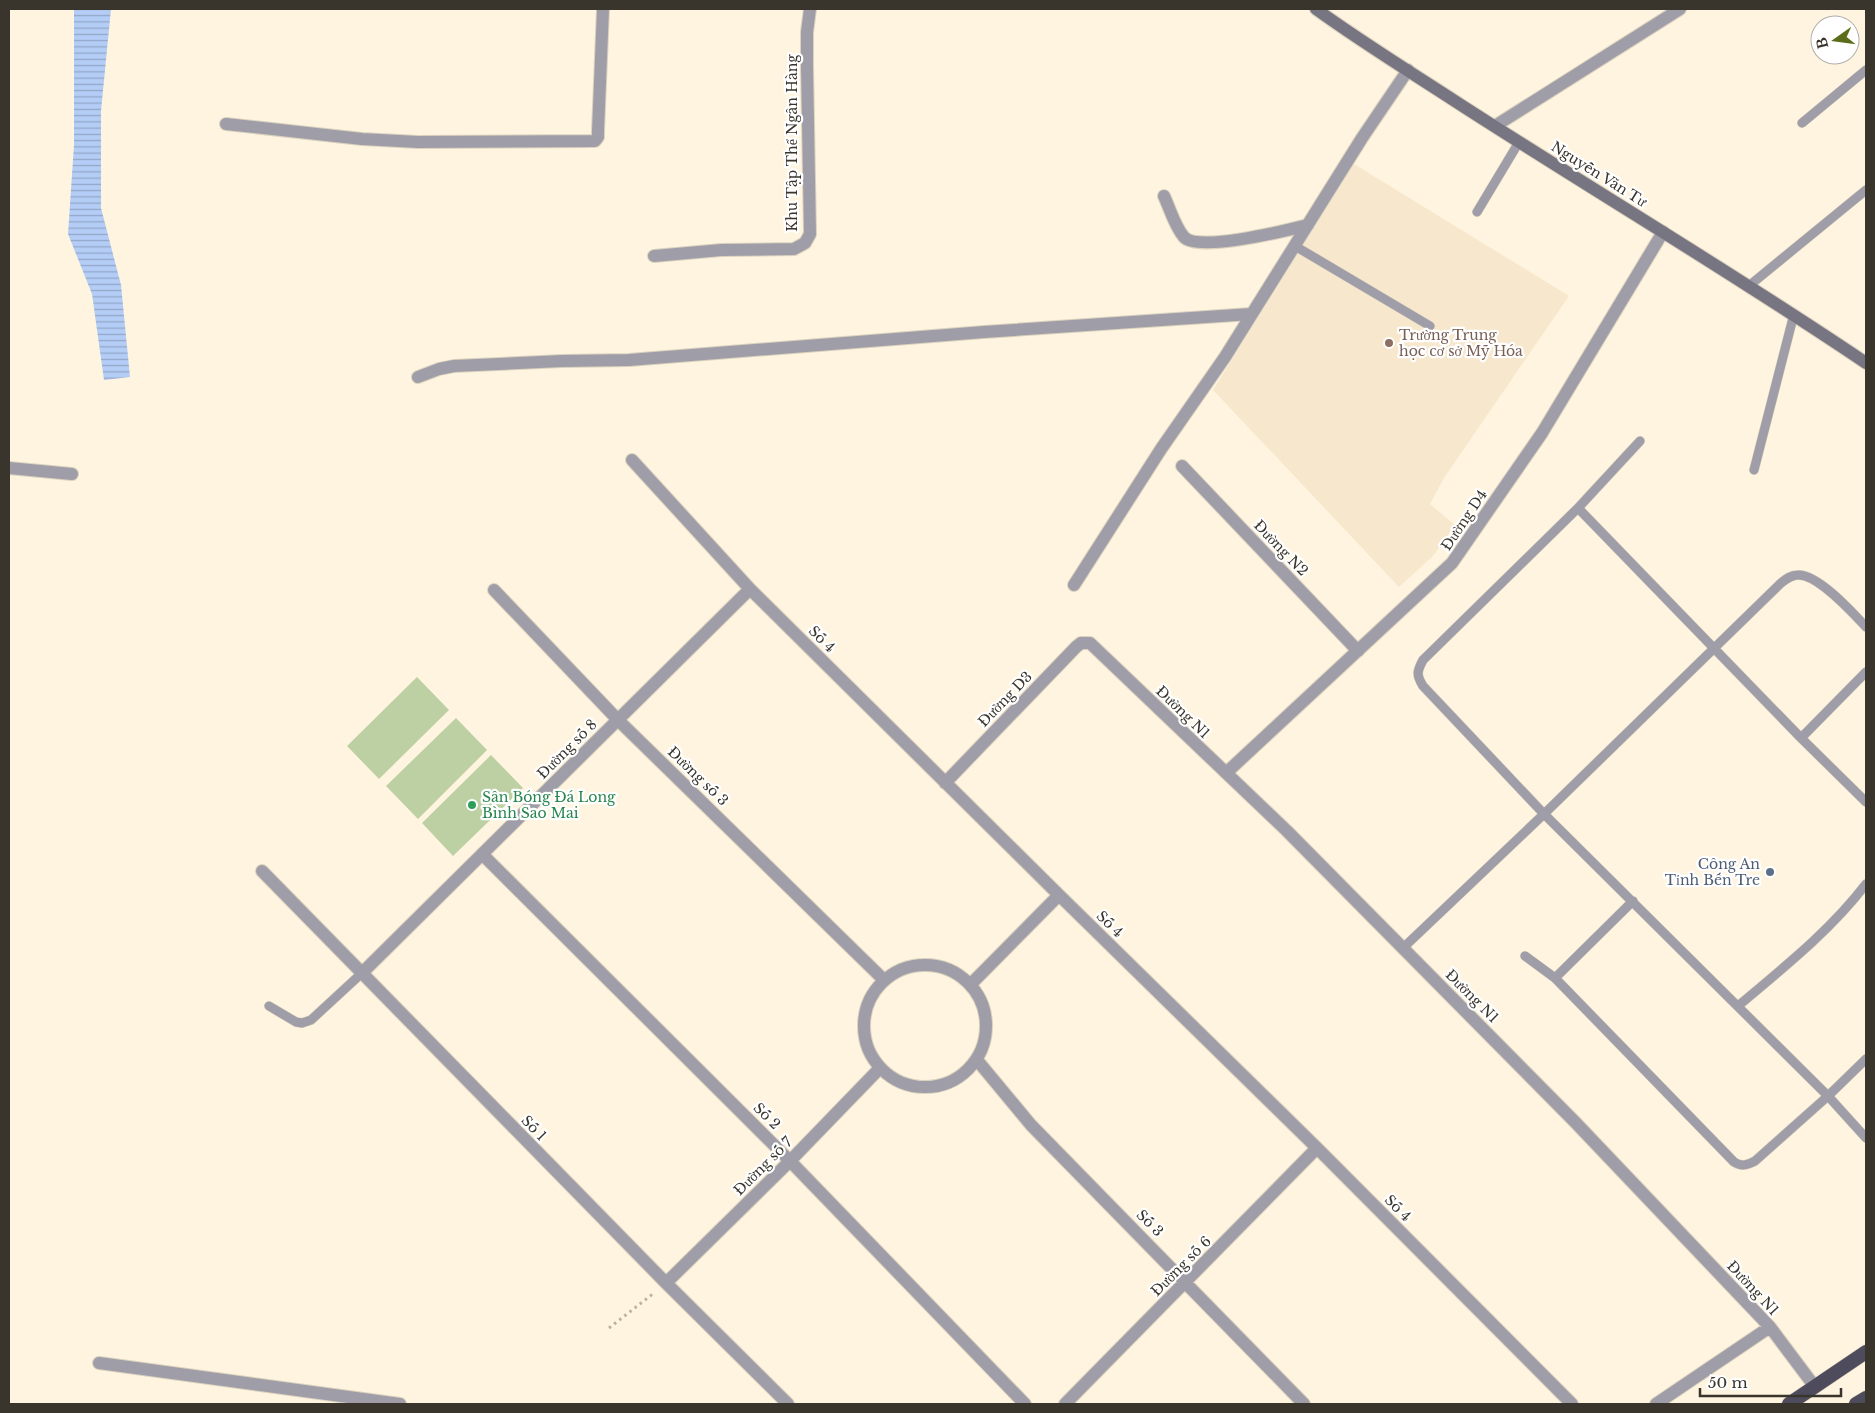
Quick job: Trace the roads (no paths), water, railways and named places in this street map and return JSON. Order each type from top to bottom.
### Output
[{"type":"highway","points":[[1789,1404],[1866,1352]]},
{"type":"highway","points":[[1856,1404],[1866,1398]]},
{"type":"main road","name":"Nguyễn Văn Tư","points":[[1316,9],[1358,39],[1519,142],[1750,285],[1866,363]]},
{"type":"street","points":[[226,124],[362,139],[418,142],[595,141],[598,137],[603,9]]},
{"type":"street","name":"Khu Tập Thể Ngân Hàng","points":[[654,256],[721,250],[794,249],[805,243],[810,234],[807,66],[807,32],[810,9]]},
{"type":"street","points":[[1494,126],[1680,9]]},
{"type":"street","points":[[1074,585],[1161,449],[1225,357],[1362,138],[1408,70]]},
{"type":"street","points":[[1164,196],[1180,231],[1185,239],[1191,242],[1202,243],[1234,240],[1308,226]]},
{"type":"street","name":"Đường D4","points":[[1226,774],[1452,563],[1542,433],[1663,232]]},
{"type":"street","points":[[418,377],[439,369],[454,366],[630,360],[984,332],[1251,314]]},
{"type":"street","name":"Số 4","points":[[632,460],[750,589],[1317,1148],[1572,1404]]},
{"type":"street","name":"Đường N2","points":[[1182,466],[1358,650]]},
{"type":"street","points":[[9,468],[72,474]]},
{"type":"street","name":"Đường số 8","points":[[362,974],[750,589]]},
{"type":"street","name":"Đường số 3","points":[[494,590],[618,720],[884,980]]},
{"type":"street","name":"Đường D3","points":[[945,782],[1076,647],[1081,644],[1090,643]]},
{"type":"street","name":"Đường N1","points":[[1090,643],[1287,831],[1574,1122],[1770,1327],[1815,1387]]},
{"type":"street","name":"Số 2","points":[[482,854],[790,1161],[1025,1404]]},
{"type":"street","name":"Số 1","points":[[262,871],[666,1283],[788,1404]]},
{"type":"street","points":[[971,984],[1059,895]]},
{"type":"street","points":[[928,964],[944,967],[958,974],[971,984],[984,1007],[987,1035],[977,1060],[962,1077],[942,1086],[920,1088],[898,1082],[880,1068],[870,1052],[864,1033],[865,1014],[872,995],[884,980],[897,971],[912,966],[928,964]]},
{"type":"street","name":"Số 3","points":[[977,1060],[1032,1125],[1304,1404]]},
{"type":"street","name":"Đường số 7","points":[[666,1283],[790,1161],[880,1068]]},
{"type":"street","name":"Đường số 6","points":[[1065,1404],[1317,1148]]},
{"type":"street","points":[[1656,1404],[1770,1327]]},
{"type":"street","points":[[99,1363],[400,1404]]},
{"type":"lane","points":[[1802,123],[1866,70]]},
{"type":"lane","points":[[1478,212],[1519,142]]},
{"type":"lane","points":[[1750,285],[1866,190]]},
{"type":"lane","points":[[1295,246],[1430,326]]},
{"type":"lane","points":[[1754,470],[1794,314]]},
{"type":"lane","points":[[1640,441],[1578,508],[1423,660],[1417,670],[1417,676],[1423,686],[1544,814],[1634,901],[1828,1096],[1866,1138]]},
{"type":"lane","points":[[1578,508],[1800,738],[1866,802]]},
{"type":"lane","points":[[1403,948],[1544,814],[1781,583],[1790,577],[1798,575],[1805,575],[1815,580],[1848,608],[1866,627]]},
{"type":"lane","points":[[1800,738],[1866,672]]},
{"type":"lane","points":[[1738,1006],[1821,934],[1866,884]]},
{"type":"lane","points":[[1555,978],[1634,901]]},
{"type":"lane","points":[[1525,956],[1555,978],[1724,1154],[1740,1166],[1755,1161],[1828,1096],[1866,1059]]},
{"type":"lane","points":[[269,1006],[296,1022],[302,1023],[311,1020],[362,974]]},
{"type":"water","points":[[74,9],[111,9],[101,111],[101,208],[121,285],[130,377],[104,380],[92,294],[68,234],[74,145]]},
{"type":"place","name":"Trường Trung học cơ sở Mỹ Hóa","points":[[1389,343]]},
{"type":"place","name":"Sân Bóng Đá Long Bình Sao Mai","points":[[472,805]]},
{"type":"place","name":"Công An Tỉnh Bến Tre","points":[[1770,872]]}]
